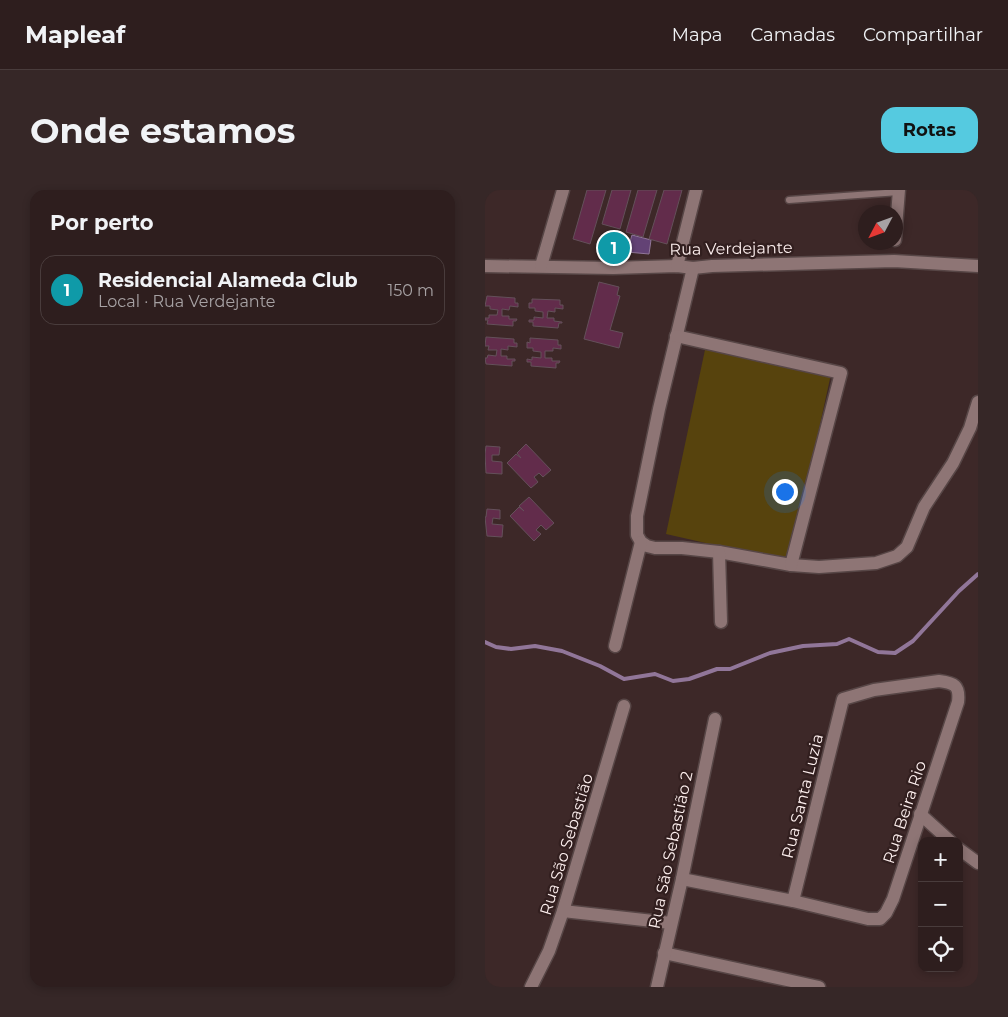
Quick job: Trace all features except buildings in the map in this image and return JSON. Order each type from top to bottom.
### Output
[{"type":"street","points":[[541,266],[563,190]]},
{"type":"street","points":[[677,266],[696,190]]},
{"type":"street","points":[[898,205],[899,191]]},
{"type":"street","points":[[894,261],[895,250]]},
{"type":"street","name":"Rua Verdejante","points":[[485,266],[613,268],[677,266],[693,268],[894,261],[978,266]]},
{"type":"street","points":[[693,268],[659,409],[637,516],[637,535],[641,542],[647,546],[719,552],[791,565],[819,567],[876,562],[897,556],[907,547],[924,507],[953,463],[970,428],[978,402]]},
{"type":"street","points":[[677,336],[841,373],[791,565]]},
{"type":"street","points":[[615,646],[641,542]]},
{"type":"street","points":[[719,552],[721,622]]},
{"type":"street","name":"Rua Beira Rio","points":[[793,901],[868,918],[879,919],[886,913],[893,899],[958,702],[959,692],[956,686],[949,682],[939,681],[874,690],[843,699]]},
{"type":"street","name":"Rua Santa Luzia","points":[[793,901],[843,699]]},
{"type":"street","name":"Rua São Sebastião","points":[[531,987],[549,952],[563,911],[624,706]]},
{"type":"street","name":"Rua São Sebastião 2","points":[[657,987],[715,719]]},
{"type":"street","points":[[920,814],[946,837]]},
{"type":"street","points":[[963,852],[978,863]]},
{"type":"street","points":[[681,879],[793,901]]},
{"type":"street","points":[[563,911],[671,923]]},
{"type":"street","points":[[664,953],[819,987]]},
{"type":"lane","points":[[789,200],[899,191]]},
{"type":"lane","points":[[611,254],[613,268]]},
{"type":"shaded area","points":[[632,235],[651,240],[649,254],[627,252]]},
{"type":"shaded area","points":[[706,345],[831,374],[790,562],[666,534]]},
{"type":"waterway","points":[[485,642],[496,647],[511,649],[535,646],[562,651],[600,666],[624,679],[655,674],[673,681],[689,679],[717,669],[730,669],[770,653],[803,646],[837,644],[849,639],[878,652],[895,653],[913,641],[959,591],[978,574]]},
{"type":"place","name":"Residencial Alameda Club","points":[[614,248]]}]
